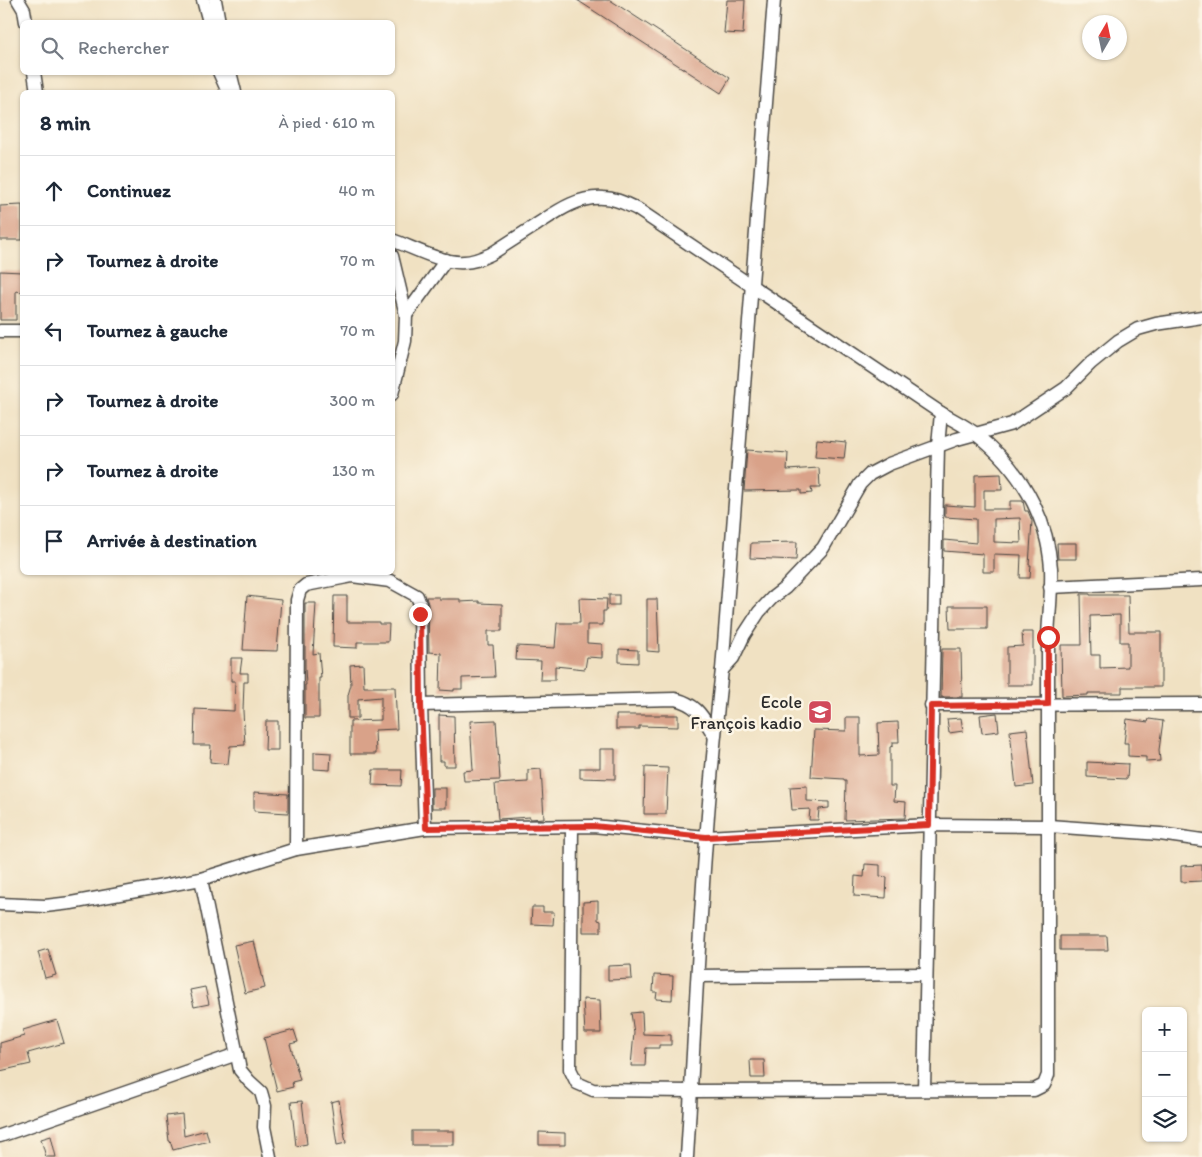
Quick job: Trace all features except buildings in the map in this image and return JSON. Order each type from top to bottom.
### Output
[{"type":"street","points":[[18,0],[24,10],[26,20]]},
{"type":"street","points":[[203,0],[208,20]]},
{"type":"street","points":[[215,0],[219,20]]},
{"type":"street","points":[[687,1157],[706,837],[714,735],[722,670],[774,0]]},
{"type":"street","points":[[34,75],[37,90]]},
{"type":"street","points":[[220,75],[227,90]]},
{"type":"street","points":[[231,75],[234,90]]},
{"type":"street","points":[[395,241],[446,260],[462,263],[478,260],[491,254],[560,208],[587,199],[604,198],[622,202],[637,209],[940,413],[977,435],[1010,468],[1029,492],[1040,516],[1047,542],[1051,569],[1048,704],[1048,1075],[1044,1085],[1034,1090],[691,1091],[593,1090],[577,1083],[570,1069],[572,827]]},
{"type":"street","points":[[406,315],[446,260]]},
{"type":"street","points":[[395,269],[406,315],[405,341],[395,382]]},
{"type":"street","points":[[722,670],[733,658],[759,612],[824,548],[860,484],[870,474],[889,464],[957,439],[1012,424],[1066,388],[1091,363],[1118,341],[1138,329],[1156,324],[1202,317]]},
{"type":"street","points":[[0,331],[20,331]]},
{"type":"street","points":[[924,1090],[931,706],[940,413]]},
{"type":"street","points":[[296,849],[297,600],[300,590],[306,585],[349,575]]},
{"type":"street","points":[[358,575],[390,581],[417,596],[420,604],[421,705],[426,828]]},
{"type":"street","points":[[1050,588],[1202,580]]},
{"type":"street","points":[[421,705],[675,699],[688,702],[701,714],[714,735]]},
{"type":"street","points":[[931,706],[1202,704]]},
{"type":"street","points":[[0,904],[45,906],[71,903],[201,879],[296,849],[426,828],[593,826],[706,837],[929,825],[1049,826],[1160,834],[1202,840]]},
{"type":"street","points":[[201,879],[240,1070],[261,1092],[265,1106],[264,1126],[270,1157]]},
{"type":"street","points":[[698,976],[926,974]]},
{"type":"street","points":[[0,1136],[238,1054]]},
{"type":"place","name":"Ecole François kadio","points":[[820,712]]},
{"type":"route","points":[[420,614],[421,705],[426,828],[593,826],[706,837],[929,825],[931,706],[1048,704],[1048,637]]}]
